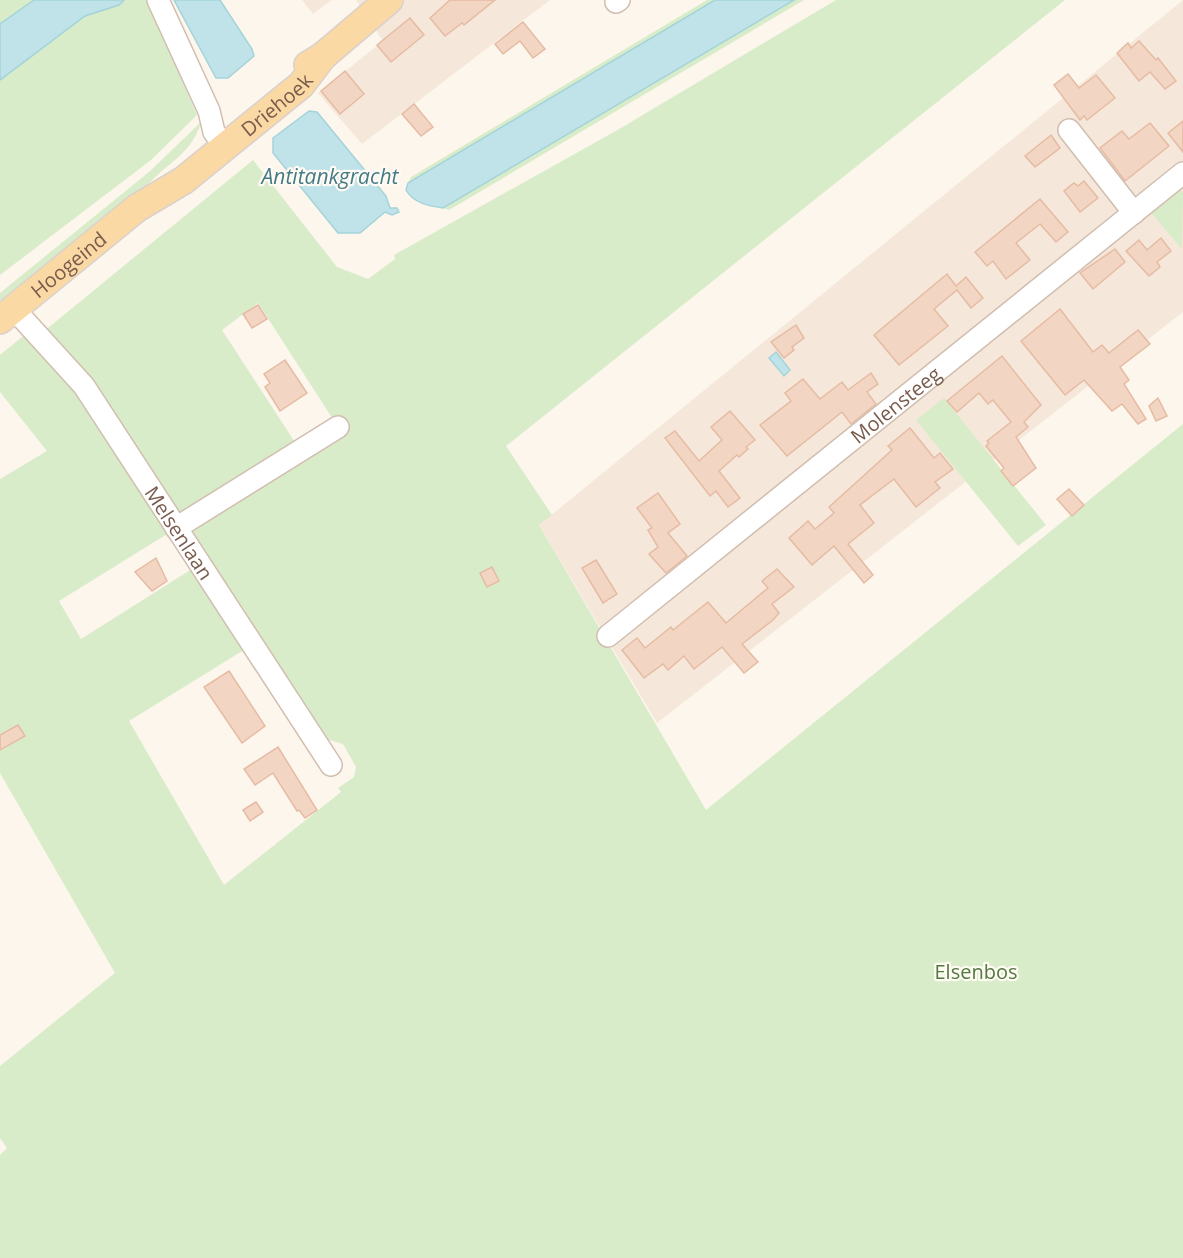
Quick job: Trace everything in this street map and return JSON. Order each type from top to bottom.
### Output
[{"type":"main road","name":"Driehoek","points":[[220,139],[265,91],[323,57],[388,0]]},
{"type":"main road","name":"Hoogeind","points":[[7,314],[136,208],[164,176],[220,139]]},
{"type":"street","points":[[158,0],[220,139]]},
{"type":"street","points":[[1069,130],[1134,213]]},
{"type":"street","name":"Molensteeg","points":[[608,636],[1183,173]]},
{"type":"street","name":"Melsenlaan","points":[[7,314],[84,386],[331,765]]},
{"type":"street","points":[[176,528],[338,427]]},
{"type":"shaded area","points":[[302,0],[332,0],[313,14]]},
{"type":"shaded area","points":[[356,0],[550,0],[362,144],[318,93],[383,41]]},
{"type":"shaded area","points":[[1183,0],[1183,312],[657,723],[539,525]]},
{"type":"green space","points":[[0,0],[147,0],[197,115],[151,160],[0,275]]},
{"type":"green space","points":[[707,0],[724,0],[408,183],[411,177]]},
{"type":"green space","points":[[786,0],[804,0],[449,210],[443,208],[445,202]]},
{"type":"green space","name":"Elsenbos","points":[[836,0],[1065,0],[506,446],[552,515],[539,525],[706,810],[1183,424],[1183,1258],[0,1258],[0,1155],[7,1148],[0,1138],[0,1066],[115,973],[0,773],[0,479],[47,451],[0,392],[0,355],[28,332],[74,380],[172,531],[59,601],[81,639],[195,567],[247,648],[129,721],[224,885],[341,792],[338,788],[354,777],[356,767],[343,744],[322,738],[43,332],[253,160],[337,267],[368,279],[395,259],[394,255],[621,128]],"holes":[[[258,303],[338,427],[300,450],[222,330]]]},
{"type":"green space","points":[[201,122],[191,143],[143,190],[0,306],[0,293],[149,172]]},
{"type":"green space","points":[[1178,187],[1183,193],[1182,249],[1149,210]]},
{"type":"green space","points":[[944,398],[1046,525],[1018,546],[916,420]]},
{"type":"water","points":[[34,0],[124,0],[119,5],[85,16],[0,80],[0,24]]},
{"type":"water","points":[[174,0],[220,0],[252,49],[254,56],[228,78],[216,78]]},
{"type":"water","name":"Antitankgracht","points":[[715,0],[794,0],[443,208],[417,201],[406,190],[408,183]]},
{"type":"water","name":"Antitankgracht","points":[[309,111],[317,112],[386,196],[390,208],[397,208],[399,212],[392,215],[385,212],[360,233],[338,233],[273,153],[273,138]]},
{"type":"water","points":[[776,352],[790,370],[784,376],[769,358]]},
{"type":"building","points":[[450,0],[495,0],[464,25],[462,23],[445,36],[430,18]]},
{"type":"building","points":[[410,18],[424,35],[391,62],[377,45]]},
{"type":"building","points":[[523,22],[545,49],[533,58],[520,41],[503,54],[495,44]]},
{"type":"building","points":[[1139,41],[1156,60],[1158,58],[1176,81],[1165,89],[1150,72],[1139,81],[1117,53],[1128,43],[1131,48]]},
{"type":"building","points":[[345,71],[364,94],[340,114],[321,91]]},
{"type":"building","points":[[1068,74],[1079,88],[1096,75],[1115,98],[1087,120],[1084,116],[1080,120],[1054,85]]},
{"type":"building","points":[[414,104],[433,127],[421,136],[402,114]]},
{"type":"building","points":[[1183,121],[1183,152],[1168,133]]},
{"type":"building","points":[[1150,123],[1169,146],[1125,181],[1100,148],[1122,131],[1129,139]]},
{"type":"building","points":[[1051,135],[1060,148],[1035,167],[1025,156]]},
{"type":"building","points":[[1084,181],[1098,198],[1080,212],[1064,191],[1074,183],[1078,186]]},
{"type":"building","points":[[1040,199],[1068,232],[1056,242],[1040,224],[1016,243],[1030,260],[1006,279],[993,261],[987,266],[975,252]]},
{"type":"building","points":[[1161,238],[1171,251],[1157,262],[1160,267],[1149,276],[1126,251],[1139,240],[1147,250]]},
{"type":"building","points":[[1115,249],[1125,262],[1093,289],[1080,273]]},
{"type":"building","points":[[947,274],[956,286],[966,277],[983,298],[971,308],[957,290],[934,309],[948,326],[899,365],[874,335]]},
{"type":"building","points":[[258,305],[267,319],[252,328],[243,314]]},
{"type":"building","points":[[1060,309],[1093,352],[1102,345],[1109,353],[1138,330],[1150,344],[1120,367],[1129,380],[1124,384],[1146,419],[1138,424],[1122,404],[1112,411],[1084,380],[1065,395],[1021,341]]},
{"type":"building","points":[[796,325],[804,338],[792,347],[794,350],[784,358],[771,342]]},
{"type":"building","points":[[1002,356],[1041,405],[1024,422],[1028,427],[1016,437],[1036,468],[1013,486],[1001,471],[1004,468],[986,446],[989,443],[987,441],[1011,422],[993,400],[988,404],[979,393],[957,412],[947,401]]},
{"type":"building","points":[[285,360],[307,393],[280,411],[265,387],[270,383],[264,374]]},
{"type":"building","points":[[871,373],[878,384],[867,392],[876,404],[851,424],[842,412],[787,456],[760,425],[791,401],[785,393],[803,379],[820,399],[842,382],[848,390]]},
{"type":"building","points":[[1158,398],[1167,416],[1156,421],[1149,406]]},
{"type":"building","points":[[730,411],[755,440],[739,457],[737,455],[719,471],[740,498],[728,507],[716,491],[710,496],[665,438],[675,431],[699,461],[722,440],[711,427]]},
{"type":"building","points":[[910,428],[934,458],[940,453],[953,469],[935,482],[940,488],[916,507],[894,479],[860,505],[874,523],[848,544],[873,575],[864,583],[834,546],[812,565],[789,538],[808,521],[815,529],[834,513],[829,507],[892,450],[888,446]]},
{"type":"building","points":[[1069,489],[1084,505],[1072,516],[1057,499]]},
{"type":"building","points":[[658,493],[680,524],[668,533],[687,556],[666,573],[649,554],[658,547],[648,530],[652,528],[637,508]]},
{"type":"building","points":[[156,558],[167,581],[152,591],[135,572]]},
{"type":"building","points":[[596,560],[617,594],[603,603],[582,568]]},
{"type":"building","points":[[492,567],[499,581],[487,587],[480,573]]},
{"type":"building","points":[[777,569],[794,587],[772,604],[779,613],[773,620],[742,644],[758,662],[744,673],[722,647],[694,669],[684,656],[668,670],[663,664],[644,678],[622,650],[637,638],[645,648],[671,627],[673,630],[708,602],[726,623],[768,588],[762,581]]},
{"type":"building","points":[[229,671],[265,726],[242,743],[204,687]]},
{"type":"building","points":[[18,725],[25,736],[0,750],[0,735]]},
{"type":"building","points":[[278,747],[317,810],[305,818],[299,810],[297,811],[273,773],[255,785],[244,769]]},
{"type":"building","points":[[256,802],[263,812],[250,821],[243,810]]}]
